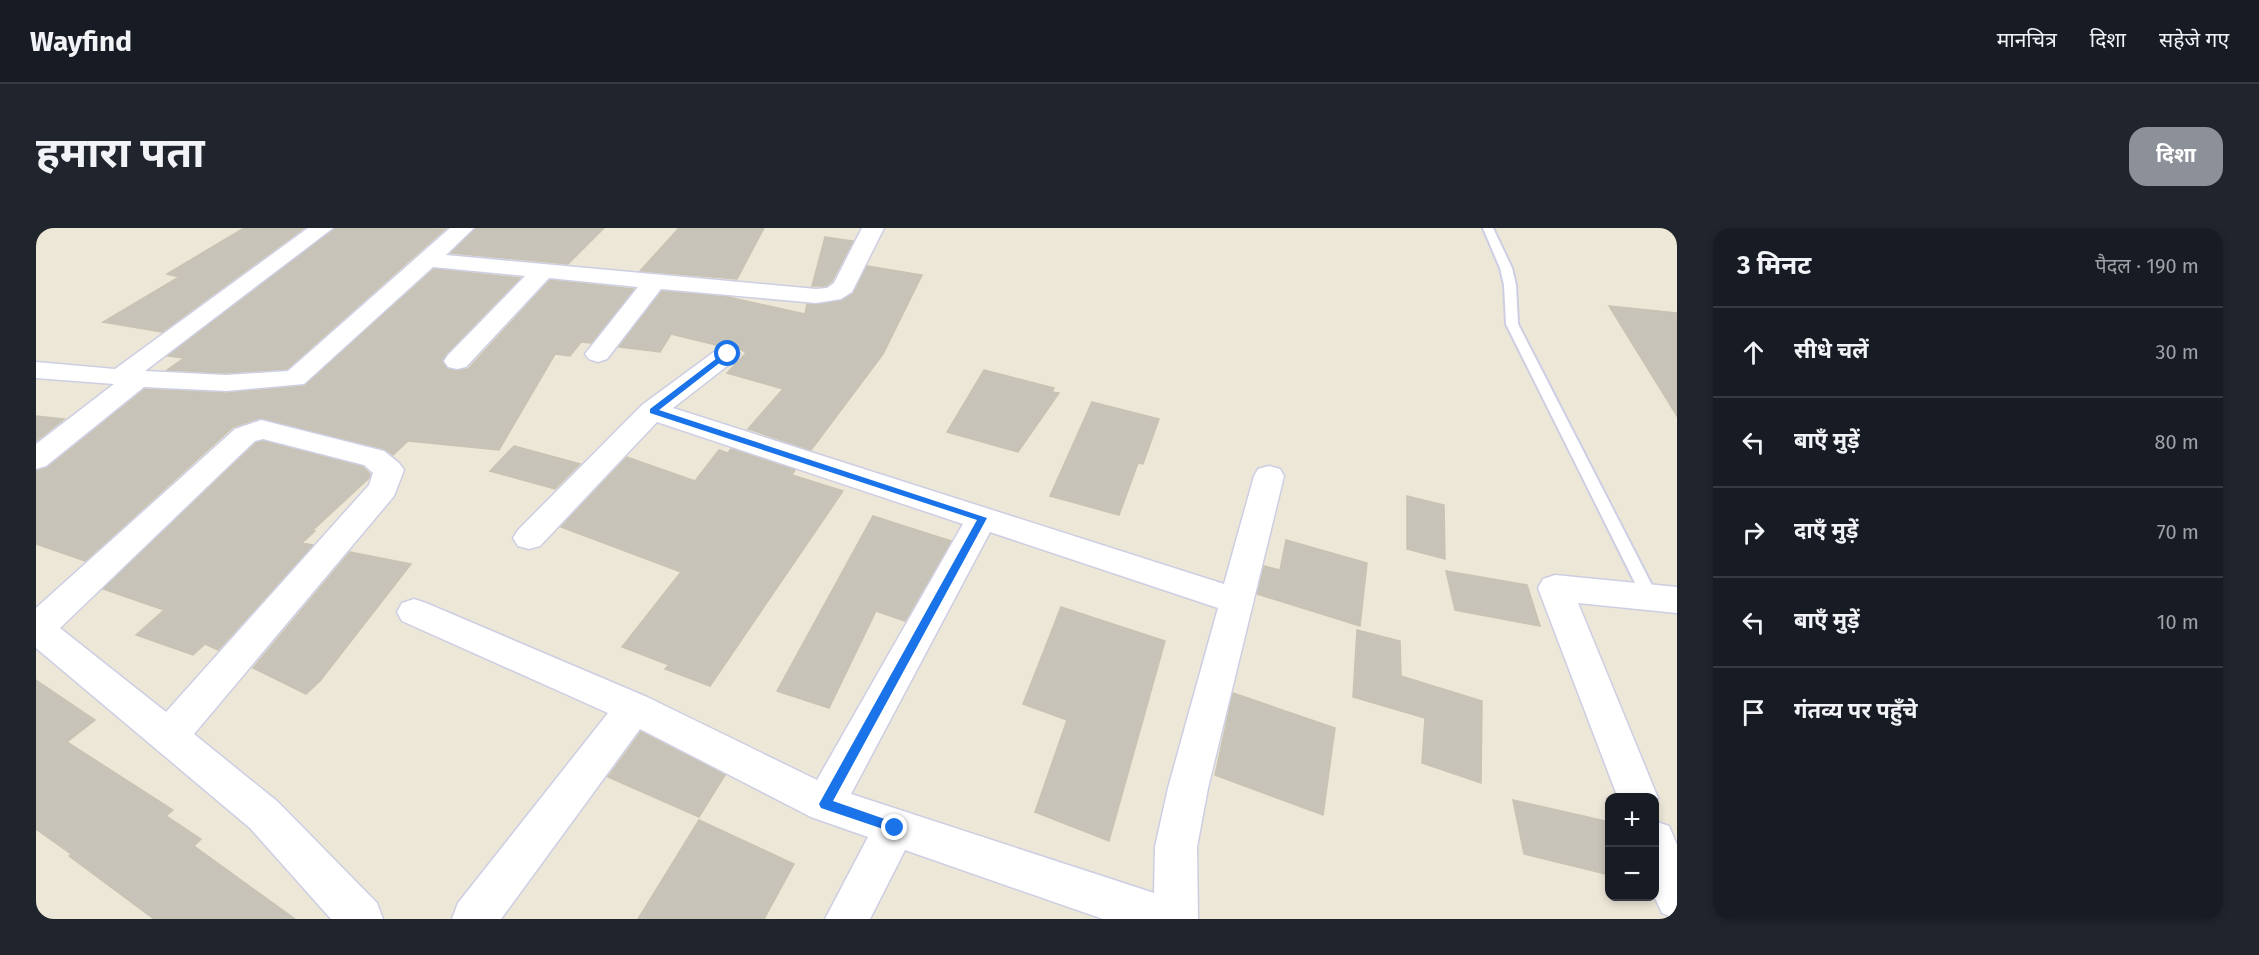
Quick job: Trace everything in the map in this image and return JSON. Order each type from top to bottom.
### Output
[{"type":"street","points":[[36,459],[129,378],[322,228]]},
{"type":"street","points":[[36,370],[226,383],[295,378],[463,228]]},
{"type":"street","points":[[428,260],[816,296],[833,294],[844,287],[866,229]]},
{"type":"street","points":[[457,361],[544,270]]},
{"type":"street","points":[[598,354],[656,280]]},
{"type":"street","points":[[529,538],[652,411],[728,354]]},
{"type":"street","points":[[652,411],[1236,601]]},
{"type":"street","points":[[169,736],[383,489],[389,470],[374,458],[261,429],[253,432],[227,452],[36,628],[264,815],[361,919]]},
{"type":"street","points":[[1176,919],[1176,847],[1188,788],[1269,476]]},
{"type":"street","points":[[825,804],[982,518]]},
{"type":"street","points":[[1636,793],[1556,588],[1664,598]]},
{"type":"street","points":[[414,612],[634,708],[825,804],[1166,919]]},
{"type":"street","points":[[474,919],[634,708]]},
{"type":"street","points":[[847,919],[895,828]]},
{"type":"street","points":[[1657,847],[1677,898]]},
{"type":"lane","points":[[1488,228],[1508,277],[1512,324],[1664,598]]},
{"type":"building","points":[[244,228],[304,228],[162,332],[103,322],[179,277],[167,274]]},
{"type":"building","points":[[335,228],[445,229],[287,369],[226,373],[167,370],[184,358],[168,356]]},
{"type":"building","points":[[476,228],[604,228],[568,264],[451,253]]},
{"type":"building","points":[[679,228],[764,228],[737,279],[640,271]]},
{"type":"building","points":[[825,237],[853,241],[832,281],[826,286],[812,286]]},
{"type":"building","points":[[867,266],[922,275],[883,354],[811,450],[748,429],[783,389],[727,373],[746,353],[737,347],[728,344],[720,346],[671,334],[660,352],[619,347],[662,291],[728,297],[805,314],[807,304],[841,301],[853,294]]},
{"type":"building","points":[[434,269],[520,278],[446,354],[442,362],[448,369],[457,371],[468,369],[550,280],[634,289],[591,343],[581,342],[570,356],[555,354],[499,450],[408,441],[393,455],[385,449],[260,418],[233,427],[85,561],[36,544],[36,471],[47,468],[145,389],[226,393],[304,386]]},
{"type":"building","points":[[1609,306],[1677,313],[1677,416]]},
{"type":"building","points":[[984,370],[1054,388],[1052,392],[1059,393],[1018,452],[947,432]]},
{"type":"building","points":[[1092,402],[1159,419],[1143,464],[1138,463],[1119,515],[1050,496]]},
{"type":"building","points":[[36,416],[64,419],[36,441]]},
{"type":"building","points":[[263,441],[363,467],[370,474],[369,478],[313,530],[315,531],[302,543],[313,545],[218,650],[205,644],[193,655],[136,635],[164,610],[103,589],[256,443]]},
{"type":"building","points":[[514,446],[580,464],[555,489],[490,471]]},
{"type":"building","points":[[731,449],[795,470],[792,475],[843,491],[710,686],[665,669],[669,665],[622,647],[681,572],[561,527],[627,457],[695,481],[719,450],[728,453]]},
{"type":"building","points":[[1407,496],[1444,505],[1445,559],[1407,549]]},
{"type":"building","points":[[873,516],[951,541],[905,621],[876,611],[829,708],[777,691]]},
{"type":"building","points":[[1286,540],[1367,563],[1360,626],[1257,594],[1264,566],[1280,570]]},
{"type":"building","points":[[350,552],[411,564],[320,681],[306,694],[253,668]]},
{"type":"building","points":[[1446,571],[1527,585],[1540,626],[1455,610]]},
{"type":"building","points":[[1061,607],[1165,641],[1109,841],[1035,812],[1067,720],[1023,704]]},
{"type":"building","points":[[1357,630],[1400,641],[1401,676],[1482,701],[1481,783],[1422,763],[1425,718],[1353,697]]},
{"type":"building","points":[[36,680],[95,720],[67,742],[173,810],[166,816],[201,839],[194,846],[295,919],[154,919],[36,829]]},
{"type":"building","points":[[1233,693],[1335,728],[1323,815],[1215,775]]},
{"type":"building","points":[[641,732],[725,775],[699,817],[608,777]]},
{"type":"building","points":[[1513,800],[1605,821],[1605,874],[1524,854]]},
{"type":"building","points":[[699,820],[794,864],[764,919],[638,919]]},
{"type":"route","points":[[728,354],[652,411],[982,518],[825,804],[895,828]]}]
